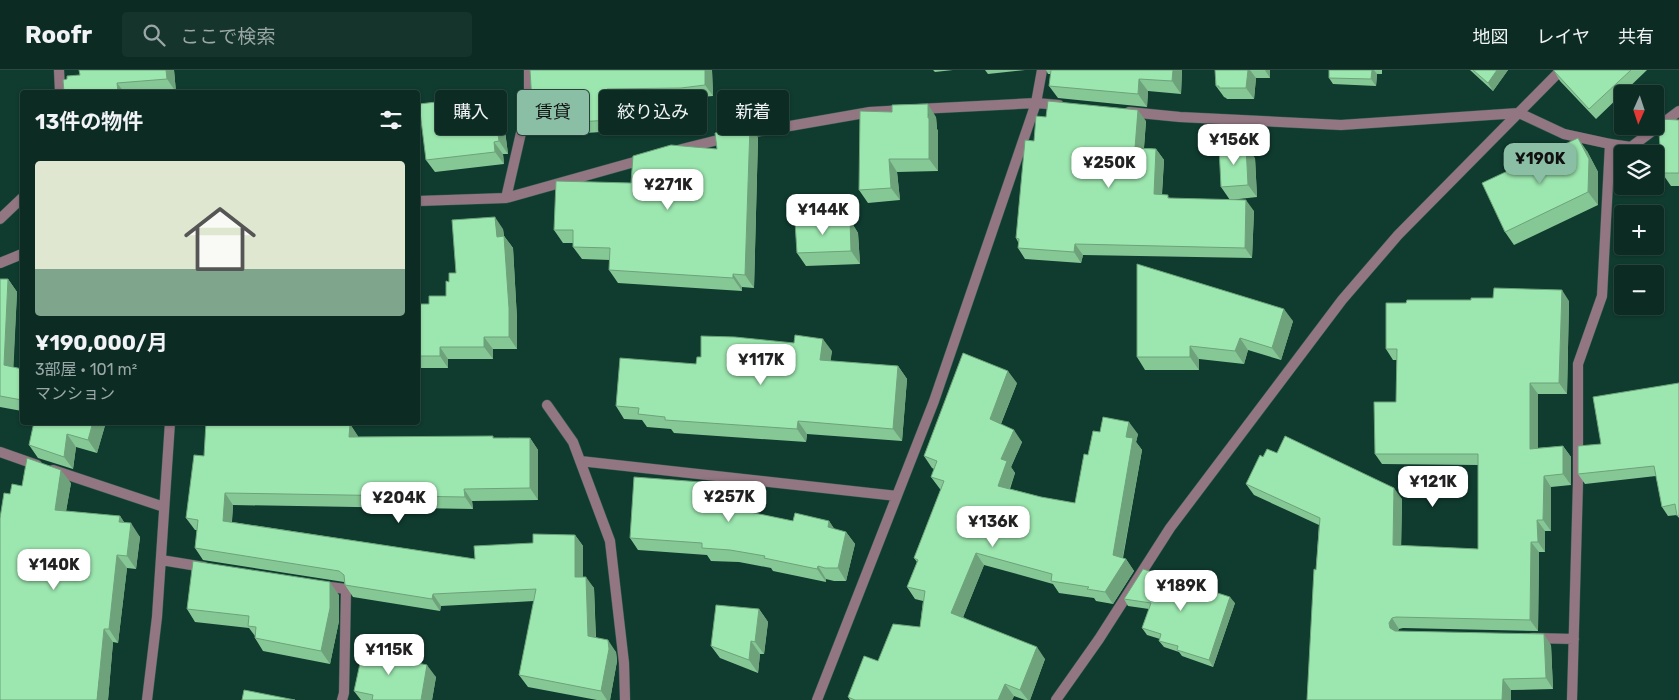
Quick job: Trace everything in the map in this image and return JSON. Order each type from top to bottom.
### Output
[{"type":"street","points":[[59,70],[60,90]]},
{"type":"street","points":[[506,198],[529,98],[529,70]]},
{"type":"street","points":[[817,700],[934,401],[1036,103],[1042,70]]},
{"type":"street","points":[[1056,700],[1099,639],[1170,528],[1342,300],[1398,235],[1561,70]]},
{"type":"street","points":[[420,201],[506,198],[738,135],[870,112],[1036,103],[1074,107]]},
{"type":"street","points":[[1122,111],[1180,117],[1341,126],[1519,113],[1564,134],[1631,147],[1679,111]]},
{"type":"street","points":[[1572,700],[1578,482],[1578,364],[1602,296],[1610,144]]},
{"type":"street","points":[[0,219],[20,200]]},
{"type":"street","points":[[0,263],[20,255]]},
{"type":"street","points":[[546,405],[572,442],[610,541],[624,663],[624,700]]},
{"type":"street","points":[[147,700],[157,617],[170,425]]},
{"type":"street","points":[[0,452],[164,508]]},
{"type":"street","points":[[580,460],[897,496]]},
{"type":"street","points":[[161,560],[210,568]]},
{"type":"street","points":[[307,583],[346,589],[344,693],[342,700]]},
{"type":"street","points":[[1526,638],[1574,638]]},
{"type":"building","points":[[79,70],[166,70],[167,79],[117,83],[118,90],[64,90],[63,80],[67,79],[67,76],[80,75]]},
{"type":"building","points":[[530,70],[705,70],[705,85],[681,88],[599,90],[599,121],[589,121],[589,90],[531,90]]},
{"type":"building","points":[[1051,70],[1173,70],[1172,81],[1139,79],[1138,94],[1049,86]]},
{"type":"building","points":[[1215,70],[1248,70],[1246,88],[1219,88],[1219,86],[1216,86]]},
{"type":"building","points":[[1329,70],[1372,70],[1371,79],[1329,78]]},
{"type":"building","points":[[1473,70],[1497,70],[1488,83]]},
{"type":"building","points":[[1554,70],[1631,70],[1589,109]]},
{"type":"building","points":[[1048,101],[1138,110],[1135,148],[1156,149],[1154,194],[1168,195],[1168,198],[1246,200],[1245,248],[1075,244],[1074,252],[1018,248],[1019,239],[1016,238],[1025,140],[1034,141],[1036,116],[1046,117]]},
{"type":"building","points":[[435,102],[435,135],[498,135],[499,141],[494,142],[495,152],[426,160],[420,104]]},
{"type":"building","points":[[928,104],[929,159],[889,159],[891,188],[859,190],[860,111],[892,112],[892,105]]},
{"type":"building","points":[[1664,119],[1679,120],[1679,173],[1664,173],[1664,145],[1660,145],[1659,135],[1664,135]]},
{"type":"building","points":[[715,133],[717,133],[717,135],[750,135],[745,275],[733,274],[733,278],[609,270],[610,248],[573,247],[573,230],[554,230],[556,181],[631,183],[633,156],[671,145],[717,149]]},
{"type":"building","points":[[1578,138],[1589,159],[1588,192],[1505,232],[1482,183]]},
{"type":"building","points":[[1246,145],[1248,185],[1221,187],[1219,147]]},
{"type":"building","points":[[495,217],[497,237],[504,236],[509,337],[484,337],[484,347],[440,347],[440,356],[420,356],[420,304],[429,304],[429,296],[446,296],[446,281],[449,282],[449,273],[456,273],[452,220]]},
{"type":"building","points":[[850,220],[851,251],[797,253],[795,222]]},
{"type":"building","points":[[1137,264],[1284,309],[1272,348],[1240,338],[1235,351],[1190,346],[1190,357],[1137,357]]},
{"type":"building","points":[[0,279],[8,279],[4,365],[20,369],[20,400],[0,396]]},
{"type":"building","points":[[1494,288],[1562,290],[1559,383],[1530,383],[1530,449],[1563,446],[1563,474],[1544,476],[1543,520],[1537,520],[1538,542],[1531,542],[1530,620],[1396,617],[1392,618],[1389,623],[1390,628],[1395,631],[1544,634],[1546,678],[1503,679],[1502,700],[1307,700],[1314,569],[1316,570],[1320,518],[1246,484],[1260,455],[1263,457],[1267,449],[1277,453],[1285,436],[1394,488],[1393,545],[1478,549],[1478,454],[1375,454],[1374,402],[1396,402],[1397,349],[1386,349],[1386,303],[1406,303],[1407,300],[1493,298]]},
{"type":"building","points":[[795,335],[823,339],[820,360],[898,366],[893,429],[798,421],[797,429],[665,420],[665,417],[638,414],[639,408],[616,406],[620,358],[696,364],[697,357],[701,357],[701,336],[735,337],[794,343]]},
{"type":"building","points":[[963,353],[1008,371],[990,419],[1014,430],[1001,459],[1007,461],[998,486],[1075,503],[1084,454],[1088,455],[1093,431],[1100,432],[1103,417],[1129,422],[1126,437],[1133,438],[1113,555],[1126,559],[1105,592],[1087,589],[1089,587],[1051,581],[1052,574],[976,553],[951,613],[1037,647],[1020,690],[1005,684],[998,700],[855,700],[848,697],[864,656],[878,661],[893,624],[920,627],[925,591],[907,587],[918,560],[914,558],[944,481],[931,477],[937,461],[924,456]]},
{"type":"building","points":[[1679,383],[1679,515],[1677,516],[1675,504],[1662,507],[1654,466],[1578,474],[1578,446],[1601,444],[1593,397]]},
{"type":"building","points":[[33,425],[92,425],[88,440],[67,434],[64,457],[29,445]]},
{"type":"building","points":[[206,425],[350,425],[349,437],[493,436],[493,438],[530,438],[530,488],[464,489],[465,497],[225,493],[223,521],[475,559],[474,546],[533,543],[533,534],[575,535],[575,577],[586,577],[588,636],[608,640],[609,649],[601,691],[519,675],[536,589],[433,594],[432,599],[345,585],[344,575],[339,571],[195,548],[198,520],[186,518],[194,455],[204,456]]},
{"type":"building","points":[[27,458],[61,470],[55,510],[120,516],[119,522],[131,523],[127,556],[117,555],[109,629],[104,629],[97,700],[0,700],[0,518],[4,493],[10,494],[12,484],[22,486]]},
{"type":"building","points":[[634,477],[742,485],[740,510],[793,521],[795,513],[829,521],[828,527],[846,532],[838,568],[818,566],[817,569],[764,558],[765,556],[730,550],[702,548],[702,543],[630,538]]},
{"type":"building","points":[[193,561],[330,582],[330,608],[321,651],[255,638],[256,627],[248,626],[249,616],[187,609]]},
{"type":"building","points":[[1143,569],[1230,597],[1209,660],[1177,650],[1178,646],[1159,641],[1161,634],[1142,628],[1151,603],[1124,599]]},
{"type":"building","points":[[716,605],[759,609],[755,642],[751,641],[749,660],[711,646]]},
{"type":"building","points":[[364,645],[400,652],[399,659],[427,665],[421,700],[372,700],[373,695],[354,691]]},
{"type":"building","points":[[244,690],[295,700],[242,700]]}]
